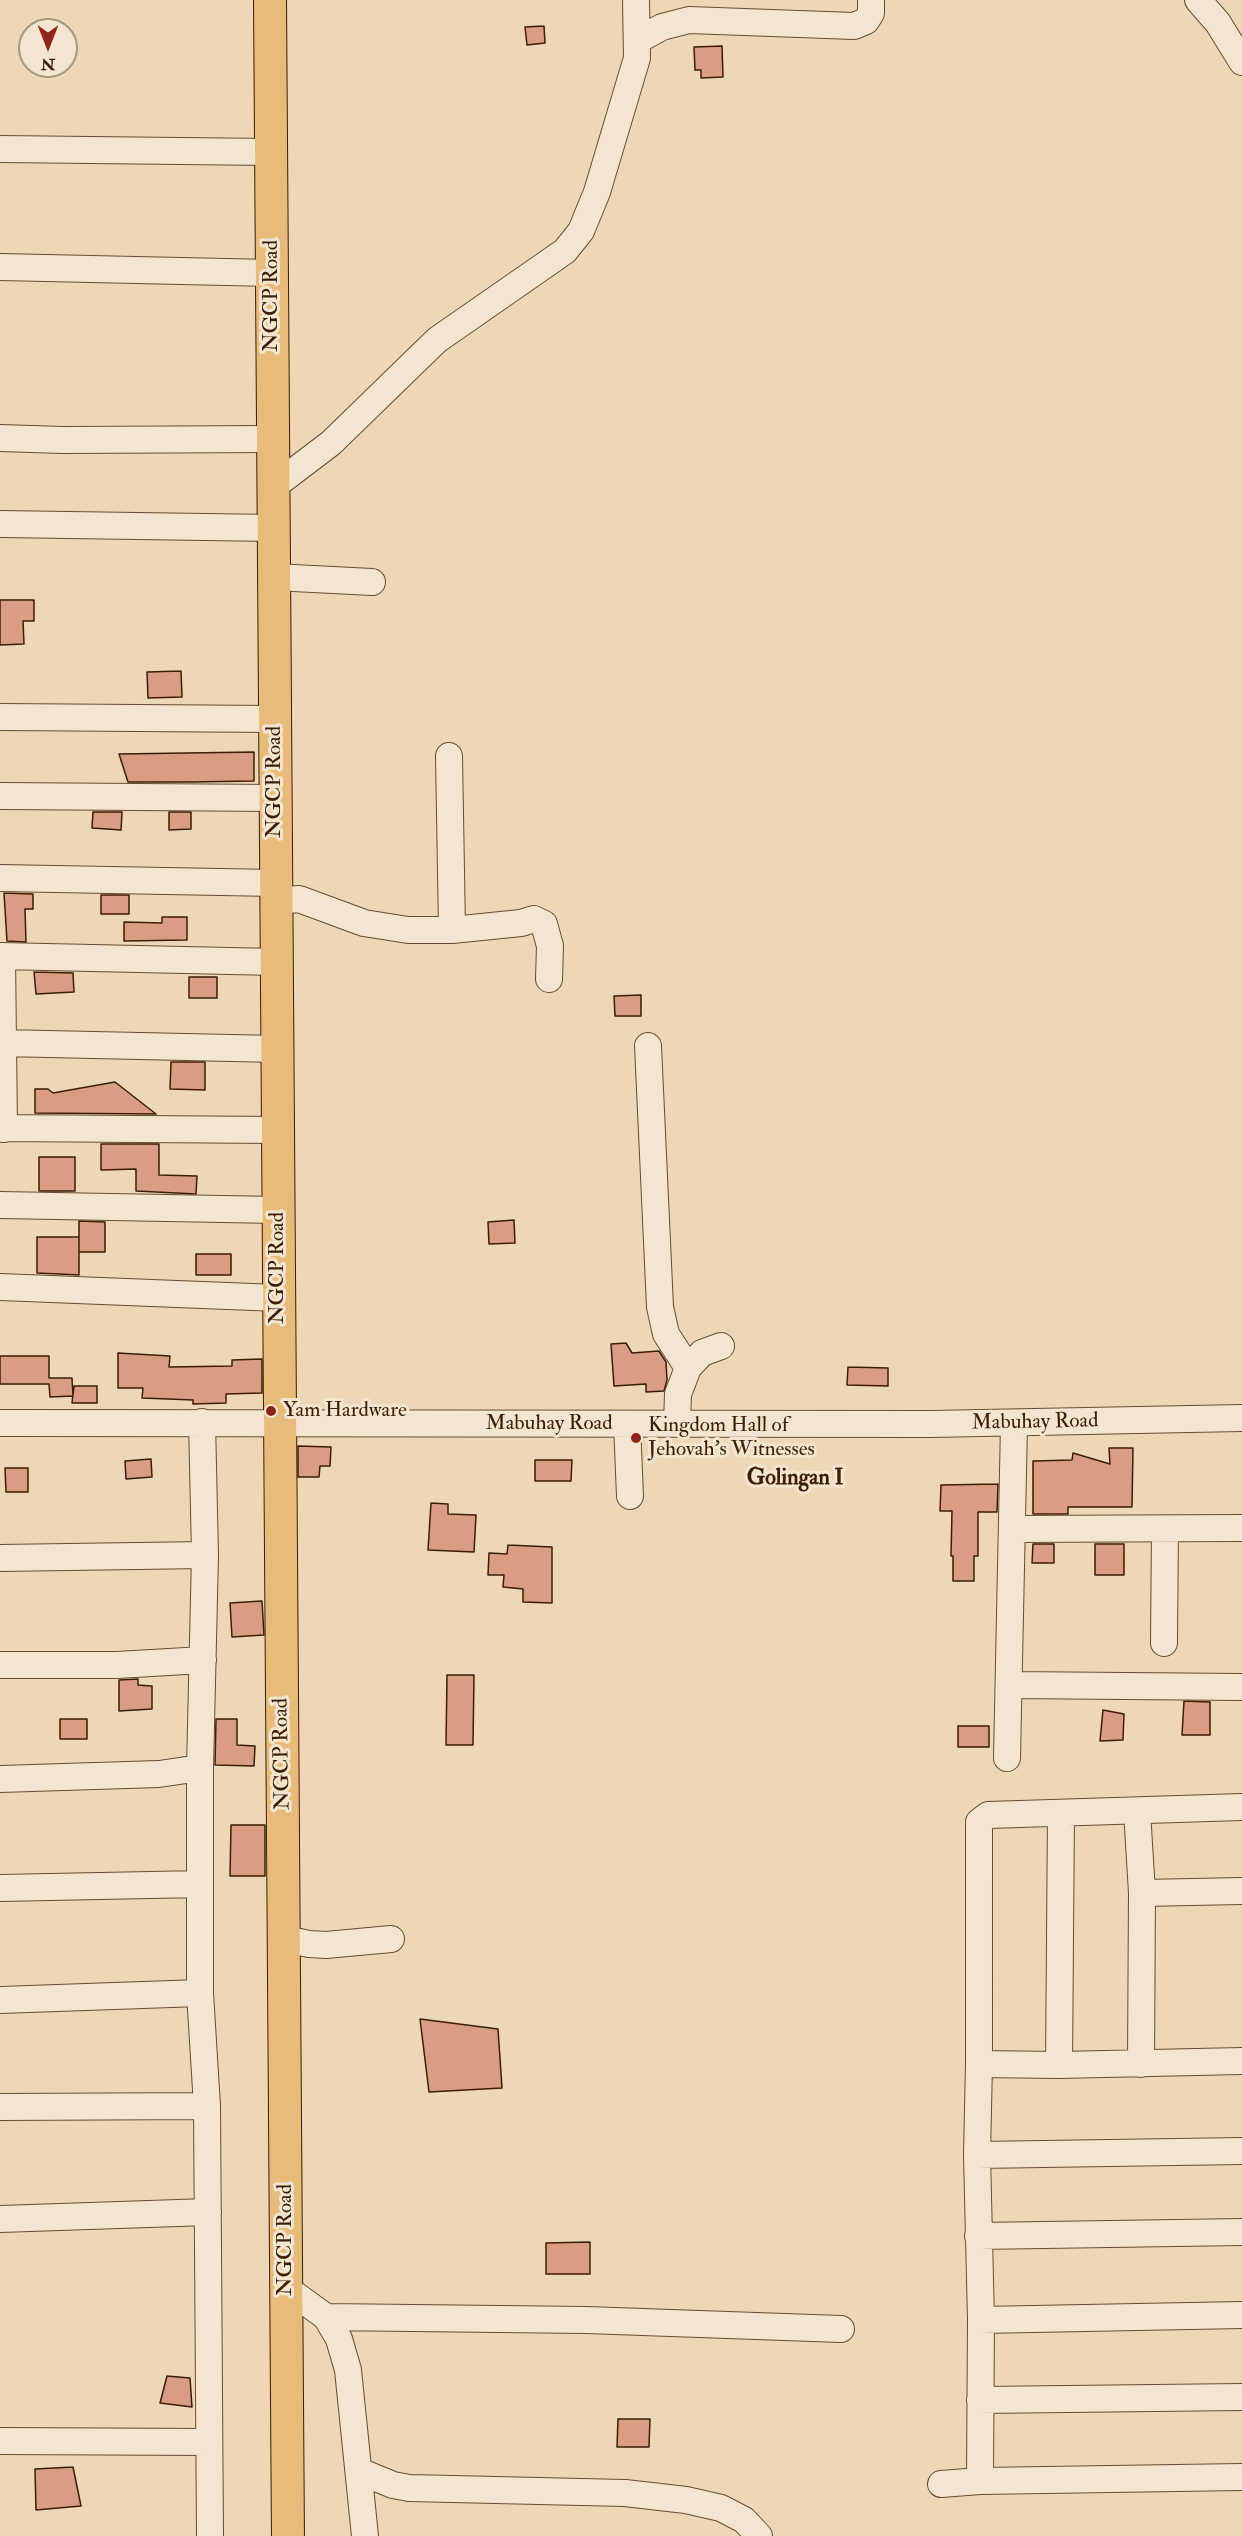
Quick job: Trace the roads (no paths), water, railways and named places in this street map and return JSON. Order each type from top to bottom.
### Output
[{"type":"main road","name":"NGCP Road","points":[[270,0],[286,2288],[291,2534]]},
{"type":"street","points":[[273,487],[331,443],[437,340],[565,251],[581,231],[597,192],[637,58],[636,0]]},
{"type":"street","points":[[638,40],[662,27],[689,20],[854,26],[866,21],[871,14],[871,0]]},
{"type":"street","points":[[1198,0],[1218,23],[1242,62]]},
{"type":"street","points":[[0,148],[271,152]]},
{"type":"street","points":[[0,267],[272,273]]},
{"type":"street","points":[[0,438],[273,439]]},
{"type":"street","points":[[0,524],[274,528]]},
{"type":"street","points":[[274,577],[372,582]]},
{"type":"street","points":[[0,717],[275,719]]},
{"type":"street","points":[[450,756],[452,930]]},
{"type":"street","points":[[0,796],[275,798]]},
{"type":"street","points":[[0,878],[276,892],[364,923],[408,930],[452,930],[521,923],[534,919],[544,924],[550,946],[549,979]]},
{"type":"street","points":[[276,962],[1,956],[2,1128],[277,1130]]},
{"type":"street","points":[[2,1043],[277,1049]]},
{"type":"street","points":[[648,1046],[660,1307],[666,1334],[688,1368]]},
{"type":"street","points":[[0,1205],[278,1209]]},
{"type":"street","points":[[0,1287],[278,1298]]},
{"type":"street","points":[[676,1424],[678,1394],[688,1368],[702,1353],[721,1346]]},
{"type":"street","name":"Mabuhay Road","points":[[0,1423],[1014,1424],[1242,1418]]},
{"type":"street","points":[[202,1422],[205,1555],[201,1768],[201,1993],[207,2106],[210,2536]]},
{"type":"street","points":[[627,1424],[630,1496]]},
{"type":"street","points":[[1007,1758],[1014,1529],[1014,1424]]},
{"type":"street","points":[[1014,1529],[1242,1528]]},
{"type":"street","points":[[1164,1643],[1165,1529]]},
{"type":"street","points":[[0,1558],[205,1555]]},
{"type":"street","points":[[0,1665],[117,1665],[203,1660]]},
{"type":"street","points":[[1009,1685],[1242,1687]]},
{"type":"street","points":[[0,1779],[159,1774],[201,1768]]},
{"type":"street","points":[[980,2481],[981,2320],[977,2155],[979,1822],[988,1815],[1242,1807]]},
{"type":"street","points":[[1137,1811],[1142,1893],[1141,2064]]},
{"type":"street","points":[[1059,2065],[1060,1813]]},
{"type":"street","points":[[0,1888],[201,1884]]},
{"type":"street","points":[[1142,1893],[1242,1892]]},
{"type":"street","points":[[285,1940],[326,1945],[392,1940]]},
{"type":"street","points":[[0,2000],[201,1993]]},
{"type":"street","points":[[979,2064],[1059,2065],[1242,2061]]},
{"type":"street","points":[[0,2107],[207,2106]]},
{"type":"street","points":[[977,2155],[1242,2151]]},
{"type":"street","points":[[0,2219],[208,2212]]},
{"type":"street","points":[[978,2236],[1242,2232]]},
{"type":"street","points":[[286,2288],[326,2317],[339,2339],[348,2370],[365,2536]]},
{"type":"street","points":[[981,2320],[1242,2315]]},
{"type":"street","points":[[326,2317],[585,2320],[841,2329]]},
{"type":"street","points":[[980,2400],[1242,2397]]},
{"type":"street","points":[[0,2441],[208,2442]]},
{"type":"street","points":[[359,2471],[393,2485],[409,2488],[625,2493],[686,2500],[721,2508],[744,2520],[759,2536]]},
{"type":"street","points":[[941,2484],[980,2481],[1242,2477]]},
{"type":"place","name":"Yam Hardware","points":[[271,1411]]},
{"type":"place","name":"Kingdom Hall of Jehovah's Witnesses","points":[[636,1438]]},
{"type":"district","name":"Golingan I","points":[[795,1479]]}]
